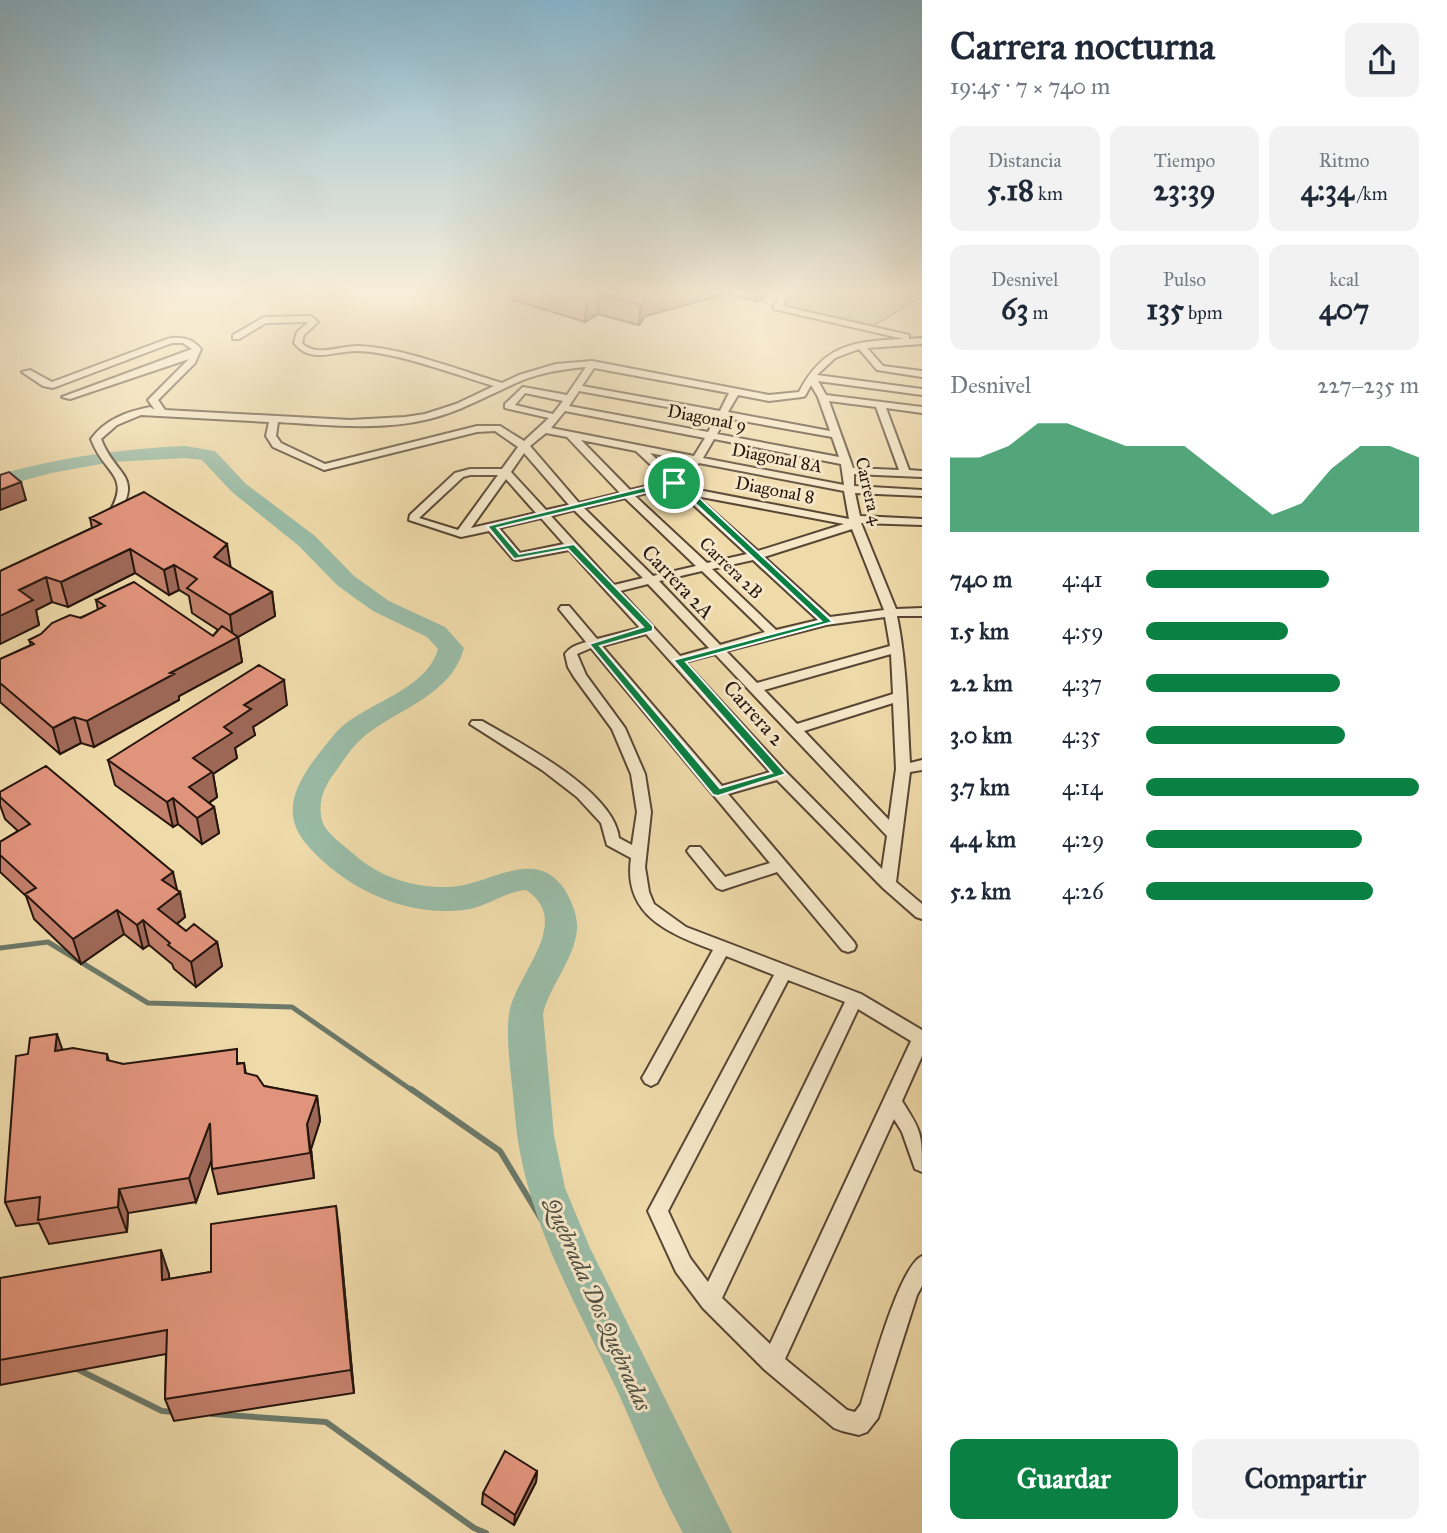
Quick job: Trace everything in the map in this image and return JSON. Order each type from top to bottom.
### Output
[{"type":"street","points":[[27,373],[46,384],[53,384],[116,362]]},
{"type":"street","points":[[67,397],[171,362]]},
{"type":"street","points":[[159,410],[155,397],[191,362]]},
{"type":"street","points":[[419,362],[499,385]]},
{"type":"street","points":[[159,410],[350,423],[416,419],[442,412],[499,385],[572,364],[592,364],[636,375],[769,398],[795,397],[802,394],[815,371],[827,362]]},
{"type":"street","points":[[874,362],[880,368],[922,374]]},
{"type":"street","points":[[461,534],[524,446],[544,430],[567,403],[592,364]]},
{"type":"street","points":[[880,368],[922,365]]},
{"type":"street","points":[[870,386],[880,368]]},
{"type":"street","points":[[811,377],[922,392]]},
{"type":"street","name":"Carrera 4","points":[[811,377],[823,397],[847,466],[855,521],[890,610],[897,648],[903,769],[888,884]]},
{"type":"street","points":[[578,388],[836,435]]},
{"type":"street","name":"Diagonal 9","points":[[555,417],[508,407],[523,390],[567,403],[847,466],[922,474]]},
{"type":"street","points":[[505,471],[459,475],[414,517],[414,520],[461,534],[674,483],[685,476],[697,460],[735,392]]},
{"type":"street","points":[[823,397],[922,410]]},
{"type":"street","points":[[880,405],[905,473]]},
{"type":"street","points":[[100,530],[120,508],[124,492],[120,472],[98,448],[96,439],[108,426],[141,412],[159,410],[350,416],[424,410],[442,412]]},
{"type":"street","name":"Carrera 2A","points":[[274,419],[271,436],[277,445],[324,467],[477,429],[497,428],[524,446],[575,505],[652,581],[894,834]]},
{"type":"street","name":"Diagonal 8A","points":[[544,430],[849,489],[922,493]]},
{"type":"street","name":"Carrera 2B","points":[[572,437],[628,495],[775,635]]},
{"type":"street","points":[[640,450],[758,555],[828,622]]},
{"type":"street","name":"Carrera 2","points":[[505,471],[570,546],[679,660],[780,774],[888,884],[922,913]]},
{"type":"street","name":"Diagonal 8","points":[[687,491],[855,521],[922,522]]},
{"type":"street","points":[[611,589],[758,555],[855,521]]},
{"type":"street","points":[[491,526],[517,557],[570,546]]},
{"type":"street","points":[[565,609],[848,946]]},
{"type":"street","points":[[679,660],[828,622],[890,610],[922,611]]},
{"type":"street","points":[[650,629],[576,649],[572,654],[574,667],[618,728],[638,774],[644,812],[638,855],[641,892],[648,908],[680,931],[855,999],[922,1039],[773,1362]]},
{"type":"street","points":[[755,688],[897,648]]},
{"type":"street","points":[[794,730],[901,696]]},
{"type":"street","points":[[477,724],[521,749],[584,796],[608,821],[612,841],[638,855]]},
{"type":"street","points":[[903,769],[922,765]]},
{"type":"street","points":[[718,792],[780,774]]},
{"type":"street","points":[[695,851],[722,884],[779,866]]},
{"type":"street","points":[[650,1078],[723,947]]},
{"type":"street","points":[[785,970],[658,1211],[683,1265],[710,1301],[773,1362],[842,1420],[859,1424],[870,1410],[908,1291],[922,1266]]},
{"type":"street","points":[[710,1301],[855,999]]},
{"type":"street","points":[[892,1102],[910,1128],[922,1163]]},
{"type":"building","points":[[9,472],[21,482],[0,490],[0,475]]},
{"type":"building","points":[[144,492],[227,544],[214,557],[272,592],[230,615],[187,588],[197,579],[174,565],[164,570],[130,549],[61,582],[46,577],[19,590],[33,600],[0,616],[0,571],[101,524],[90,518]]},
{"type":"building","points":[[134,582],[213,636],[222,626],[238,637],[87,721],[74,717],[53,728],[0,683],[0,659],[34,644],[29,640],[41,634],[52,623],[70,615],[81,618],[105,606],[96,600]]},
{"type":"building","points":[[259,665],[284,680],[244,705],[251,709],[224,727],[232,733],[193,758],[212,772],[189,787],[214,807],[197,818],[173,798],[167,802],[108,760]]},
{"type":"building","points":[[46,766],[173,872],[162,880],[180,892],[158,909],[186,931],[194,924],[217,942],[191,962],[168,945],[170,943],[143,920],[137,925],[117,910],[73,939],[25,894],[36,888],[0,855],[0,842],[30,824],[0,797],[0,792]]},
{"type":"building","points":[[57,1034],[55,1051],[73,1048],[107,1054],[107,1060],[123,1064],[237,1049],[237,1064],[244,1063],[245,1073],[257,1076],[264,1086],[317,1096],[307,1124],[310,1153],[212,1169],[210,1123],[189,1178],[119,1189],[118,1207],[38,1220],[40,1197],[5,1202],[16,1056],[28,1054],[30,1038]]},
{"type":"building","points":[[336,1206],[351,1370],[165,1399],[167,1330],[0,1360],[0,1278],[161,1250],[162,1280],[211,1272],[211,1224]]},
{"type":"building","points":[[505,1451],[537,1471],[515,1515],[483,1493]]},
{"type":"waterway","name":"Quebrada Dos Quebradas","points":[[0,481],[48,467],[112,456],[185,452],[208,455],[239,488],[307,541],[346,581],[381,606],[436,632],[451,648],[448,660],[427,683],[357,728],[343,742],[311,786],[306,805],[307,819],[315,835],[343,862],[375,883],[411,896],[430,899],[470,897],[512,881],[527,879],[543,887],[555,901],[561,931],[557,945],[529,1001],[526,1014],[537,1149],[546,1188],[576,1262],[635,1381],[678,1477],[709,1533]]},
{"type":"waterway","points":[[0,948],[48,942],[148,1003],[292,1007],[413,1091]]},
{"type":"waterway","points":[[411,1089],[500,1151],[543,1222],[564,1234]]},
{"type":"waterway","points":[[75,1368],[162,1411],[175,1412]]},
{"type":"waterway","points":[[212,1414],[326,1422],[474,1528],[486,1533]]},
{"type":"route","points":[[674,483],[687,491],[758,555],[828,622],[679,660],[780,774],[718,792],[594,644],[650,629],[570,546],[517,557],[491,526],[674,483]]}]
